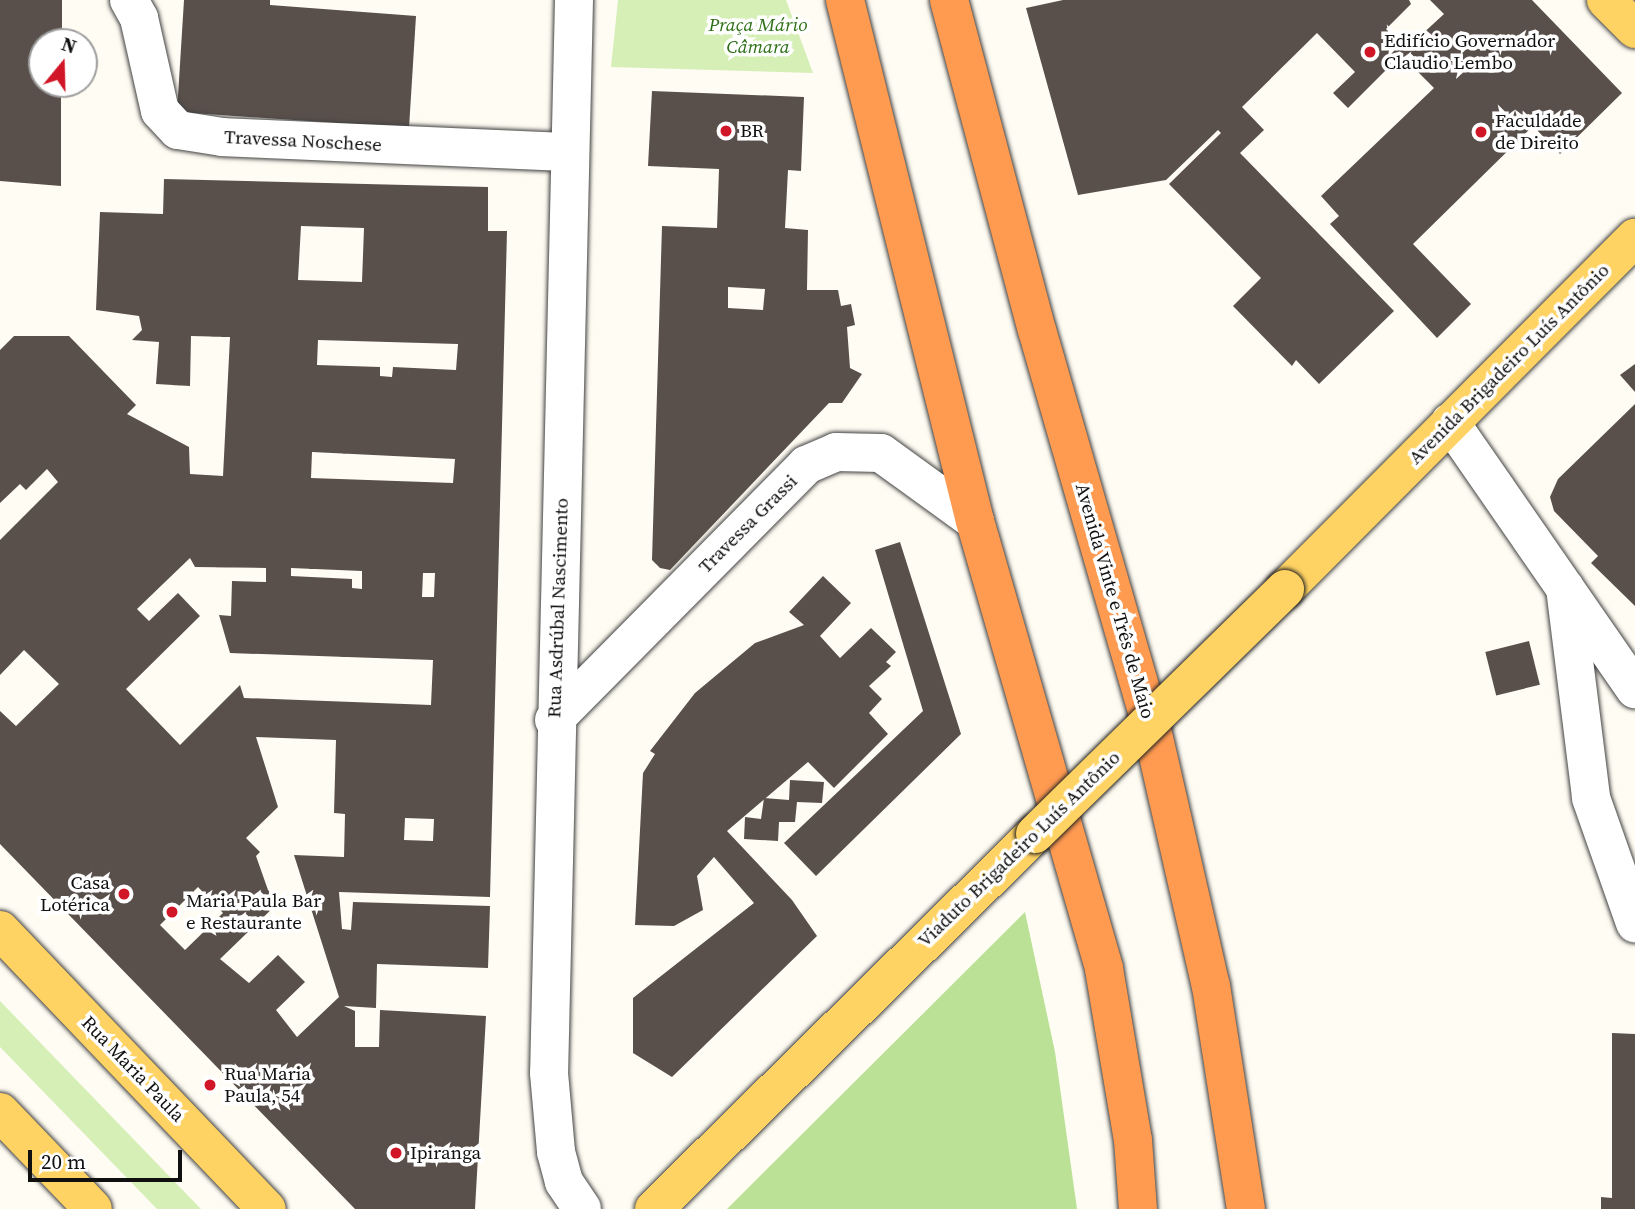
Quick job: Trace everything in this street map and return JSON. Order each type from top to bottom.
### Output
[{"type":"highway","points":[[845,0],[975,521],[1104,969],[1133,1140],[1138,1209]]},
{"type":"highway","name":"Avenida Vinte e Três de Maio","points":[[949,0],[1037,330],[1151,725],[1210,986],[1246,1209]]},
{"type":"main road","points":[[1606,0],[1635,29]]},
{"type":"main road","name":"Avenida Brigadeiro Luís Antônio","points":[[1384,489],[1635,238]]},
{"type":"main road","name":"Viaduto Brigadeiro Luís Antônio","points":[[654,1209],[1384,489]]},
{"type":"main road","name":"Rua Maria Paula","points":[[0,930],[267,1209]]},
{"type":"main road","points":[[0,1112],[93,1209]]},
{"type":"street","name":"Travessa Noschese","points":[[129,0],[139,18],[160,111],[178,130],[222,137],[570,152]]},
{"type":"street","name":"Rua Asdrúbal Nascimento","points":[[574,0],[554,720],[549,1073],[556,1152],[564,1182],[582,1209]]},
{"type":"street","points":[[1450,422],[1635,689]]},
{"type":"street","name":"Travessa Grassi","points":[[554,720],[806,465],[836,452],[881,453],[975,521]]},
{"type":"street","points":[[1565,588],[1591,798],[1635,923]]},
{"type":"green space","name":"Praça Mário Câmara","points":[[618,0],[786,0],[813,73],[611,67]]},
{"type":"green space","points":[[1025,912],[1055,1052],[1077,1209],[727,1209]]},
{"type":"green space","points":[[0,1001],[201,1209],[157,1209],[0,1047]]},
{"type":"building","points":[[0,0],[62,0],[62,28],[28,28],[28,98],[61,98],[61,186],[0,181]]},
{"type":"building","points":[[184,0],[270,0],[270,5],[416,16],[409,128],[177,112]]},
{"type":"building","points":[[1063,0],[1409,0],[1411,4],[1386,29],[1406,49],[1444,14],[1430,0],[1532,0],[1622,93],[1560,154],[1533,126],[1413,244],[1471,304],[1437,338],[1330,224],[1339,216],[1321,196],[1434,88],[1401,55],[1348,108],[1333,93],[1355,72],[1317,33],[1242,107],[1264,130],[1240,153],[1394,311],[1319,384],[1296,360],[1292,366],[1233,306],[1261,278],[1169,184],[1221,133],[1218,130],[1166,180],[1078,195],[1026,8]]},
{"type":"building","points":[[652,91],[804,97],[801,171],[788,170],[785,228],[808,230],[807,290],[838,290],[841,306],[851,304],[855,325],[847,327],[850,368],[862,374],[842,403],[829,403],[670,570],[660,568],[652,560],[662,226],[717,228],[719,169],[648,166]],"holes":[[[728,287],[765,289],[763,310],[728,308]]]},
{"type":"building","points":[[164,179],[488,187],[488,231],[507,231],[490,897],[339,892],[342,929],[351,930],[353,902],[490,906],[488,968],[377,964],[376,1008],[344,1006],[355,1011],[355,1047],[379,1047],[380,1010],[486,1016],[475,1209],[355,1209],[0,844],[0,711],[16,726],[59,684],[24,650],[0,675],[0,540],[58,482],[47,469],[26,490],[20,484],[0,503],[0,350],[14,336],[69,336],[136,405],[127,414],[189,447],[190,474],[223,476],[230,337],[191,336],[190,386],[156,384],[159,342],[132,340],[142,330],[139,316],[96,310],[100,212],[163,214]],"holes":[[[301,226],[364,228],[362,282],[298,280]],[[318,340],[458,344],[456,370],[393,367],[392,377],[380,376],[380,367],[317,365]],[[312,452],[455,459],[453,483],[311,478]],[[190,558],[195,567],[266,568],[266,582],[232,581],[231,616],[219,615],[230,653],[433,660],[431,705],[244,698],[240,685],[180,745],[126,689],[200,616],[178,593],[149,621],[137,609]],[[291,568],[362,571],[362,589],[352,588],[352,579],[291,576]],[[423,573],[435,573],[434,597],[422,597]],[[256,737],[336,740],[334,813],[345,814],[344,857],[294,855],[339,997],[297,1037],[276,1010],[305,982],[278,955],[249,983],[220,959],[279,902],[268,890],[256,856],[260,852],[246,838],[278,807]],[[405,818],[434,819],[433,841],[404,840]],[[198,887],[223,913],[185,950],[160,925]]]},
{"type":"building","points":[[1635,364],[1635,392],[1620,375]]},
{"type":"building","points":[[1635,404],[1635,606],[1591,563],[1598,556],[1554,511],[1550,497],[1558,479]]},
{"type":"building","points":[[900,542],[961,734],[816,876],[784,843],[923,711],[875,550]]},
{"type":"building","points":[[823,576],[851,603],[820,636],[840,658],[871,628],[896,652],[886,662],[891,666],[869,686],[882,699],[869,713],[888,734],[834,788],[808,762],[727,831],[792,900],[817,936],[672,1077],[633,1053],[633,998],[754,903],[714,857],[697,876],[703,910],[674,926],[635,925],[643,773],[655,754],[650,751],[695,693],[755,643],[804,625],[789,612]]},
{"type":"building","points":[[1529,641],[1540,685],[1496,696],[1485,652]]},
{"type":"building","points":[[790,780],[824,782],[822,803],[797,802],[795,822],[779,822],[778,841],[744,839],[745,817],[761,819],[764,798],[789,800]]},
{"type":"building","points":[[1612,1033],[1635,1034],[1635,1209],[1601,1209],[1601,1197],[1612,1198]]},
{"type":"place","name":"Edifício Governador Claudio Lembo","points":[[1370,52]]},
{"type":"place","name":"BR","points":[[726,131]]},
{"type":"place","name":"Faculdade de Direito","points":[[1481,132]]},
{"type":"place","name":"Casa Lotérica","points":[[124,894]]},
{"type":"place","name":"Maria Paula Bar e Restaurante","points":[[172,912]]},
{"type":"place","name":"Rua Maria Paula, 54","points":[[210,1085]]},
{"type":"place","name":"Ipiranga","points":[[396,1153]]}]
